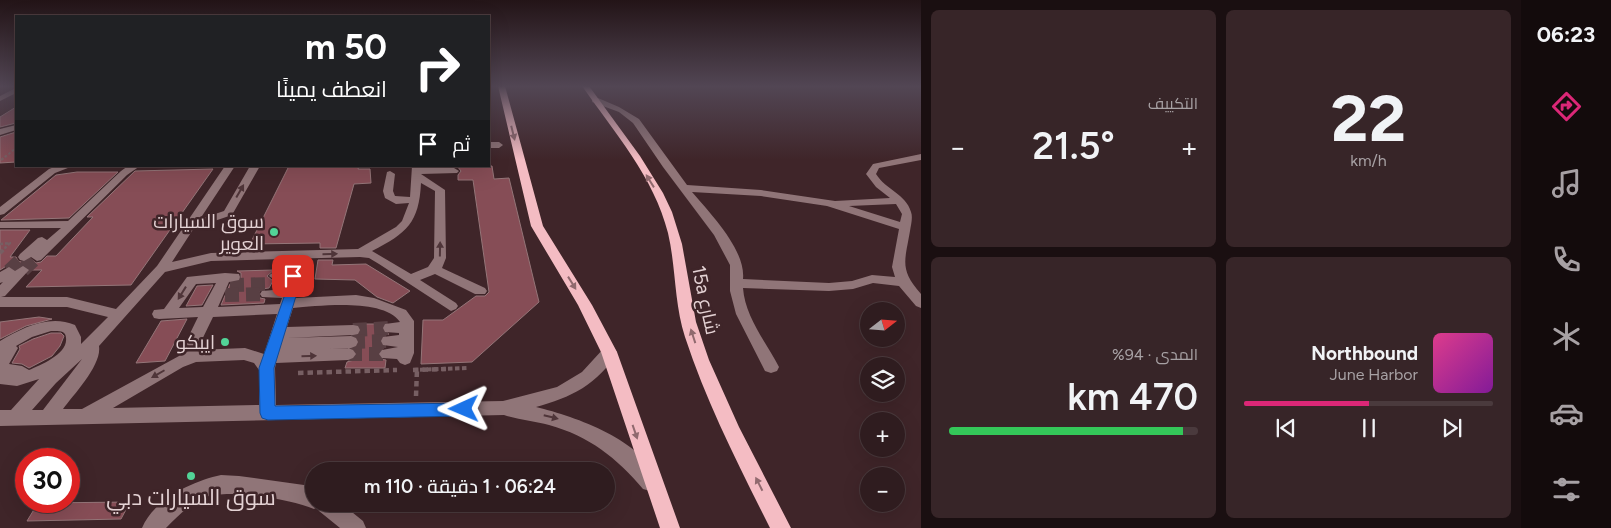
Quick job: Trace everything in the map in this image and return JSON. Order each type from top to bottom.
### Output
[{"type":"main road","points":[[507,111],[536,226],[585,305],[608,352],[670,528]]},
{"type":"main road","name":"15a شارع","points":[[603,111],[658,193],[668,214],[678,250],[683,296],[692,334],[708,379],[781,528]]},
{"type":"street","points":[[622,111],[633,119],[712,223],[736,262],[738,269],[736,292],[745,320],[771,367]]},
{"type":"street","points":[[615,127],[620,122],[633,119]]},
{"type":"street","points":[[0,132],[15,127]]},
{"type":"street","points":[[0,132],[15,132]]},
{"type":"street","points":[[921,157],[876,166],[871,171],[875,181],[901,201],[907,214],[898,267],[903,282],[921,303]]},
{"type":"street","points":[[0,212],[48,173],[64,167]]},
{"type":"street","points":[[37,257],[114,174],[116,167]]},
{"type":"street","points":[[0,292],[24,264],[66,224],[124,173],[133,167]]},
{"type":"street","points":[[8,418],[65,363],[91,345],[161,269],[227,167]]},
{"type":"street","points":[[191,225],[222,216],[228,212],[254,167]]},
{"type":"street","points":[[417,171],[454,171]]},
{"type":"street","points":[[360,253],[402,230],[410,220],[414,211],[417,171]]},
{"type":"street","points":[[410,278],[434,269],[439,264],[440,258],[440,190],[417,171]]},
{"type":"street","points":[[390,174],[388,191],[390,198],[396,201],[415,200]]},
{"type":"street","points":[[684,188],[744,192],[829,203],[901,201]]},
{"type":"street","points":[[829,203],[905,227]]},
{"type":"street","points":[[0,225],[66,224]]},
{"type":"street","points":[[176,247],[211,257]]},
{"type":"street","points":[[161,269],[211,257],[360,253],[372,255],[383,261],[451,306]]},
{"type":"street","points":[[434,269],[480,291]]},
{"type":"street","points":[[268,413],[271,355],[290,297],[293,276],[271,284]]},
{"type":"street","points":[[737,283],[830,287],[853,285],[872,279],[903,282]]},
{"type":"street","points":[[185,360],[208,312],[225,286],[192,280],[164,313],[208,312],[290,297],[366,301],[401,314],[406,321],[406,345]]},
{"type":"street","points":[[0,302],[67,302],[118,315]]},
{"type":"street","points":[[0,378],[9,380],[24,378],[46,369],[64,356],[72,346],[74,338],[72,332],[66,327],[56,326],[30,331],[4,348]]},
{"type":"street","points":[[406,345],[388,341],[406,345]]},
{"type":"street","points":[[85,417],[195,356],[245,354],[259,359],[271,355],[351,342],[271,355]]},
{"type":"street","points":[[48,417],[89,362],[92,351],[91,345]]},
{"type":"street","points":[[503,408],[546,398],[567,390],[585,380],[599,366],[608,352]]},
{"type":"street","points":[[8,418],[503,408],[550,416],[580,426],[608,442],[635,462],[654,486]]},
{"type":"street","points":[[152,528],[177,502],[194,491],[211,486],[227,484],[305,496]]},
{"type":"street","points":[[336,512],[356,528]]},
{"type":"path","points":[[1,160],[15,149]]},
{"type":"path","points":[[0,244],[10,243],[0,253]]},
{"type":"path","points":[[271,355],[417,370],[467,368]]},
{"type":"path","points":[[416,410],[417,370]]},
{"type":"building","points":[[10,111],[15,111],[15,123],[0,127],[0,117]]},
{"type":"building","points":[[15,132],[15,162],[0,163],[0,137]]},
{"type":"building","points":[[492,166],[494,179],[509,178],[539,302],[472,362],[421,364],[423,320],[443,320],[476,296],[485,296],[489,292],[473,180],[458,180],[458,175],[461,171],[458,167]]},
{"type":"building","points":[[288,167],[359,167],[358,169],[370,169],[371,183],[354,184],[336,248],[320,248],[320,243],[250,244]]},
{"type":"building","points":[[213,169],[131,285],[26,287],[42,270],[31,270],[22,264],[15,269],[8,265],[0,270],[0,230],[30,230],[10,257],[16,257],[18,261],[24,263],[31,259],[36,263],[41,262],[47,256],[56,256],[93,217],[87,217],[135,171]]},
{"type":"building","points":[[77,172],[118,172],[69,218],[1,220],[56,175]]},
{"type":"building","points":[[318,260],[333,260],[332,265],[366,264],[410,291],[393,303],[377,297],[355,280],[315,279]]},
{"type":"building","points":[[274,270],[267,276],[273,281],[269,288],[262,289],[258,293],[260,298],[265,299],[264,303],[221,305],[230,284],[241,281],[241,273],[237,271]]},
{"type":"building","points":[[213,285],[202,305],[186,306],[197,286]]},
{"type":"building","points":[[39,317],[52,319],[26,326],[0,339],[0,322]]},
{"type":"building","points":[[187,319],[165,361],[136,363],[161,321]]},
{"type":"building","points":[[357,324],[383,324],[381,329],[383,333],[389,334],[381,336],[379,342],[381,346],[386,347],[380,349],[377,354],[380,359],[386,360],[385,368],[345,368],[347,362],[354,360],[358,354],[354,349],[360,343],[357,336],[360,335],[362,329]]},
{"type":"building","points":[[51,333],[61,333],[64,336],[60,346],[52,356],[29,368],[22,364],[12,363],[20,349],[19,346]]},
{"type":"building","points":[[130,502],[121,519],[27,521],[32,513],[80,513],[80,503]]},
{"type":"tunnel","points":[[9,271],[24,257]]},
{"type":"tunnel","points":[[23,270],[37,257]]},
{"type":"tunnel","points":[[230,285],[271,284]]},
{"type":"tunnel","points":[[225,295],[267,294]]},
{"type":"tunnel","points":[[353,330],[390,328]]},
{"type":"tunnel","points":[[351,342],[388,341]]},
{"type":"tunnel","points":[[348,354],[387,354]]},
{"type":"place","name":"سوق السيارات العوير","points":[[274,232]]},
{"type":"place","name":"ايبكو","points":[[225,342]]},
{"type":"place","name":"سوق السيارات دبي","points":[[191,476]]},
{"type":"route","points":[[293,276],[295,280],[267,368],[268,413],[464,409]]}]
